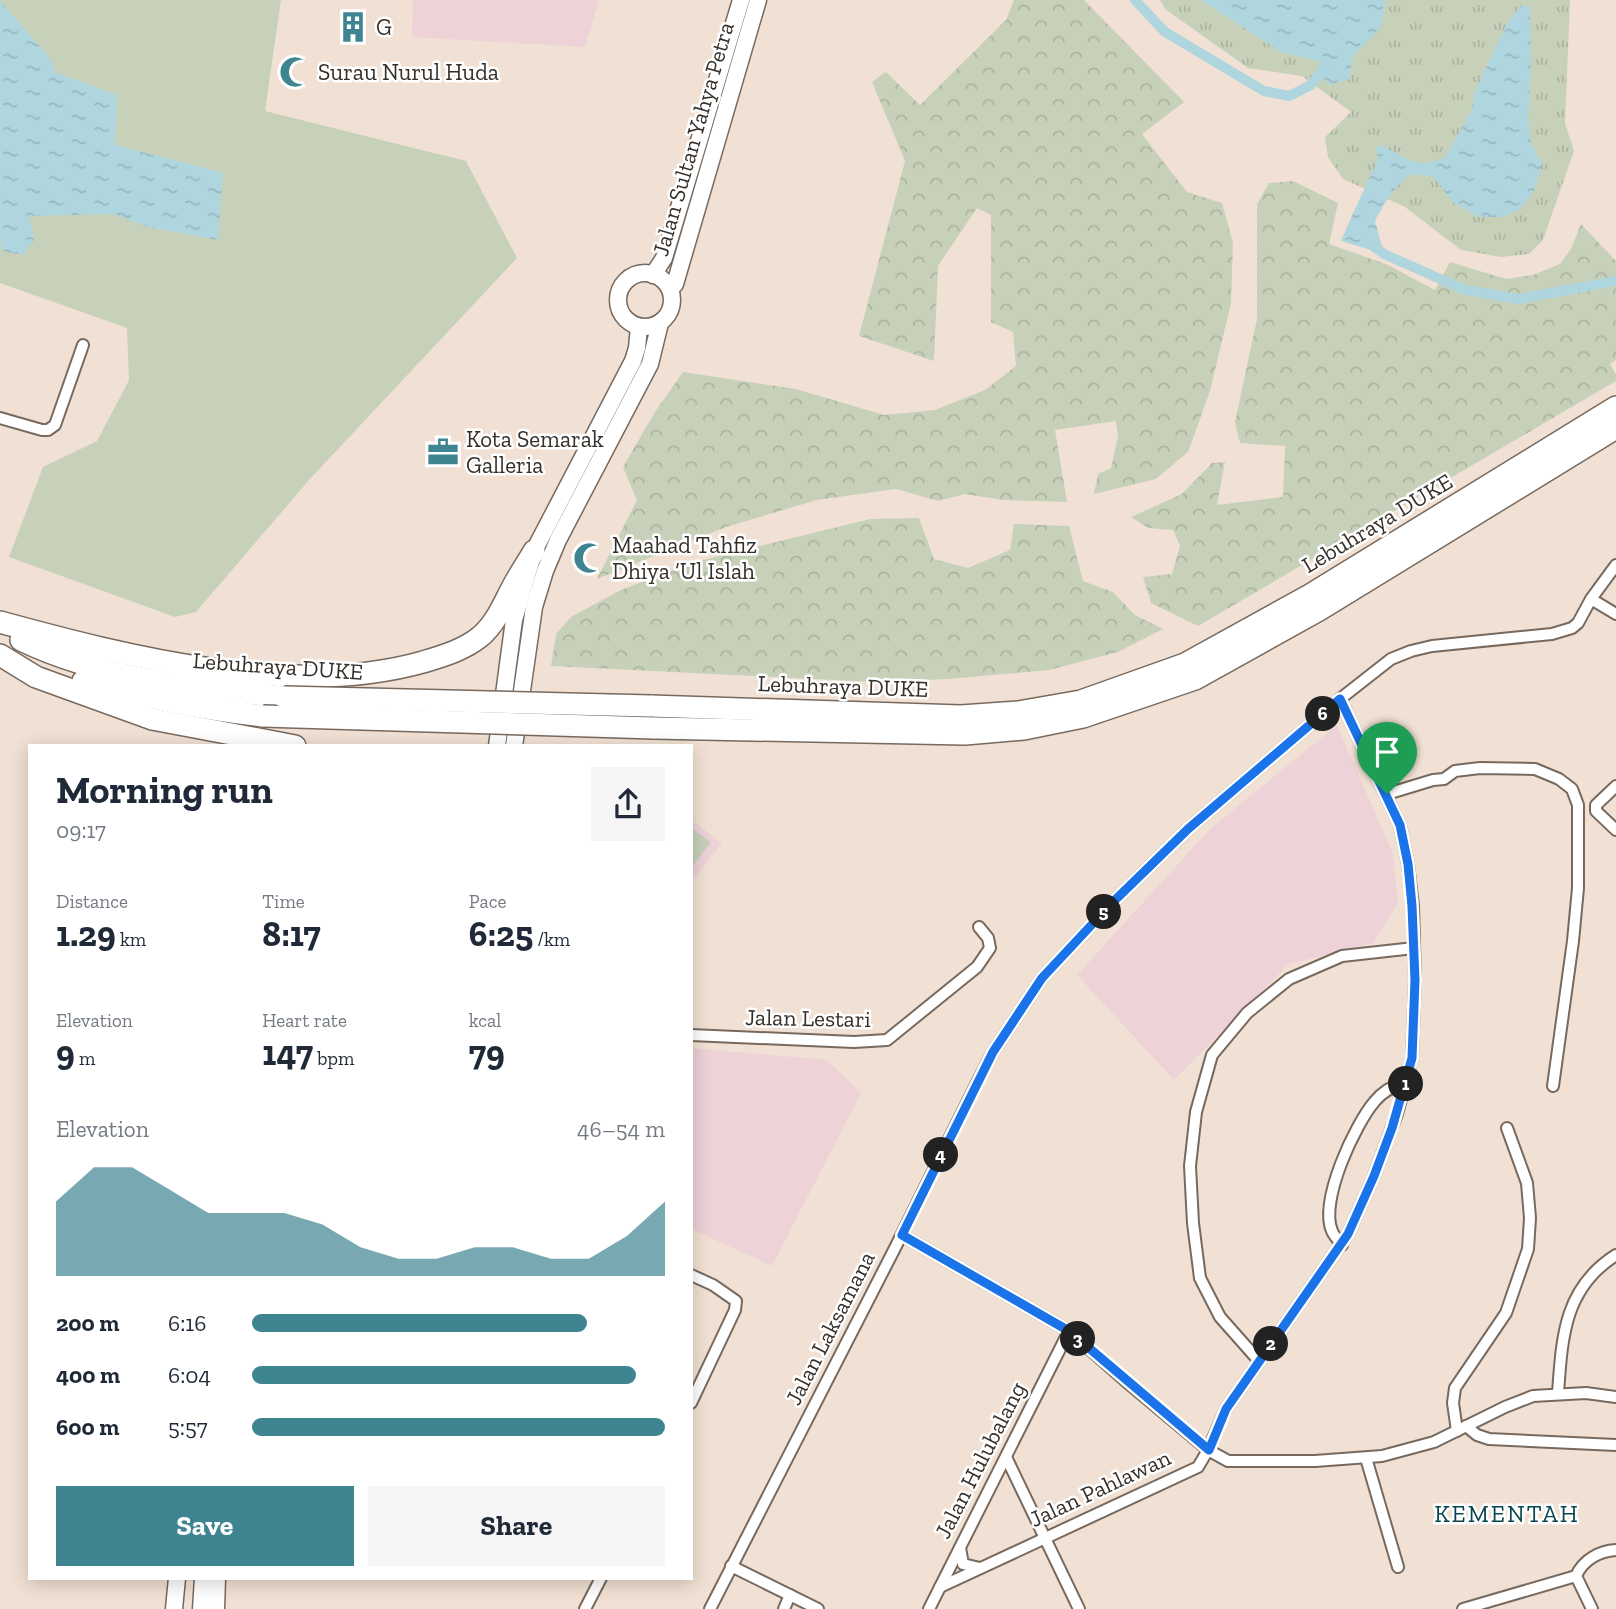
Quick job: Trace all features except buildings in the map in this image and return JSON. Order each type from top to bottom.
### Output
[{"type":"highway","name":"Lebuhraya DUKE","points":[[0,630],[70,659],[145,679],[284,697],[961,716],[1018,712],[1081,701],[1185,664],[1310,595],[1616,407]]},
{"type":"highway","name":"Lebuhraya DUKE","points":[[0,653],[140,697],[263,716],[965,734],[1024,729],[1083,718],[1195,679],[1320,610],[1616,428]]},
{"type":"highway","points":[[0,622],[68,641],[228,671],[283,676],[352,675],[393,670],[465,648],[481,636],[495,621],[534,551]]},
{"type":"highway","points":[[0,653],[36,677],[152,719],[284,744]]},
{"type":"main road","name":"Jalan Sultan Yahya Petra","points":[[653,275],[664,258],[741,0]]},
{"type":"main road","name":"Jalan Sultan Yahya Petra","points":[[670,289],[675,284],[758,0]]},
{"type":"main road","name":"Jalan Sultan Yahya Petra","points":[[514,744],[529,636],[545,571],[558,540],[650,364],[660,323],[666,318],[672,304],[670,289],[660,278],[653,275],[634,276],[626,281],[619,293],[618,305],[621,313],[625,319],[639,327]]},
{"type":"main road","points":[[497,744],[514,620],[534,551],[633,361],[639,327],[660,323]]},
{"type":"main road","points":[[174,1609],[177,1580]]},
{"type":"main road","points":[[183,1609],[186,1580]]},
{"type":"main road","points":[[201,1609],[204,1580]]},
{"type":"main road","points":[[216,1609],[217,1580]]},
{"type":"street","points":[[1,419],[41,430],[48,430],[55,425],[83,345]]},
{"type":"street","name":"Jalan Laksamana","points":[[710,1609],[993,1052],[1042,978],[1112,903],[1188,829],[1391,659],[1432,646],[1552,634],[1572,628],[1616,565]]},
{"type":"street","points":[[1591,598],[1616,614]]},
{"type":"street","points":[[1209,1450],[1226,1409],[1342,1245],[1374,1176],[1407,1081],[1412,1058],[1414,948],[1408,864],[1400,825],[1340,699]]},
{"type":"street","points":[[1387,794],[1444,779],[1455,771],[1480,768],[1535,769],[1559,779],[1572,789],[1578,805],[1578,888],[1553,1086]]},
{"type":"street","points":[[1616,786],[1596,805],[1596,811],[1616,830]]},
{"type":"street","name":"Jalan Lestari","points":[[693,1035],[862,1042],[887,1040],[977,967],[990,947],[988,938],[979,928]]},
{"type":"street","points":[[1259,1361],[1220,1317],[1200,1278],[1190,1166],[1196,1112],[1212,1055],[1247,1013],[1289,979],[1342,956],[1414,948]]},
{"type":"street","points":[[1342,1245],[1332,1230],[1330,1210],[1351,1141],[1377,1098],[1388,1089],[1407,1081]]},
{"type":"street","points":[[1507,1128],[1527,1183],[1530,1218],[1528,1249],[1506,1313],[1455,1388],[1453,1403],[1461,1428],[1489,1439],[1616,1445]]},
{"type":"street","points":[[902,1235],[1069,1331],[1209,1450],[1228,1461],[1315,1461],[1399,1453],[1434,1442],[1533,1396],[1586,1393],[1616,1397]]},
{"type":"street","points":[[1558,1393],[1564,1330],[1574,1301],[1594,1271],[1616,1255]]},
{"type":"street","points":[[693,1276],[713,1284],[736,1301],[735,1310],[693,1399]]},
{"type":"street","name":"Jalan Hulubalang","points":[[929,1609],[1069,1331]]},
{"type":"street","name":"Jalan Pahlawan","points":[[940,1587],[1198,1466],[1209,1450]]},
{"type":"street","points":[[1006,1457],[1079,1609]]},
{"type":"street","points":[[1366,1458],[1398,1567]]},
{"type":"street","points":[[960,1548],[963,1564],[980,1568]]},
{"type":"street","points":[[1464,1609],[1576,1576],[1581,1565],[1590,1559],[1616,1550]]},
{"type":"street","points":[[731,1566],[818,1609]]},
{"type":"street","points":[[1576,1576],[1592,1609]]},
{"type":"street","points":[[585,1609],[600,1580]]},
{"type":"street","points":[[784,1609],[790,1595]]},
{"type":"shaded area","points":[[413,0],[599,0],[585,47],[412,37]]},
{"type":"shaded area","points":[[1337,725],[1393,854],[1398,903],[1373,943],[1289,964],[1174,1080],[1077,975],[1210,829]]},
{"type":"shaded area","points":[[693,821],[722,843],[693,879]]},
{"type":"shaded area","points":[[693,1048],[827,1060],[861,1093],[772,1266],[693,1230]]},
{"type":"green space","points":[[0,0],[281,0],[265,111],[466,161],[517,258],[309,480],[196,612],[175,617],[9,557],[43,467],[97,441],[129,380],[127,328],[0,283]]},
{"type":"green space","points":[[1014,0],[1084,0],[1184,102],[1142,134],[1187,192],[1222,203],[1233,243],[1231,303],[1210,391],[1188,452],[1156,479],[1094,494],[1098,474],[1111,468],[1118,436],[1116,421],[1055,430],[1067,502],[1003,500],[965,494],[938,501],[896,489],[817,500],[726,527],[597,579],[637,500],[623,467],[655,412],[683,372],[796,389],[884,415],[935,410],[985,390],[1016,366],[1013,332],[991,322],[991,215],[977,208],[938,266],[934,361],[859,336],[905,161],[872,82],[886,72],[920,105],[1006,20]]},
{"type":"green space","points":[[1160,0],[1570,0],[1565,123],[1574,151],[1543,240],[1529,254],[1501,257],[1461,250],[1405,207],[1343,179],[1328,157],[1325,137],[1351,112],[1302,76],[1248,68],[1165,9]]},
{"type":"green space","points":[[1293,181],[1338,203],[1329,244],[1386,264],[1435,290],[1450,262],[1506,279],[1533,275],[1560,264],[1571,249],[1581,224],[1616,261],[1616,360],[1610,364],[1616,381],[1198,626],[1151,603],[1143,577],[1172,574],[1180,546],[1173,530],[1148,528],[1131,517],[1182,494],[1212,463],[1225,462],[1217,505],[1283,497],[1285,446],[1240,443],[1235,422],[1257,319],[1257,204],[1269,183]]},
{"type":"green space","points":[[919,518],[934,559],[968,568],[1010,550],[1014,524],[1069,526],[1083,581],[1113,592],[1135,615],[1163,629],[1118,652],[1049,670],[949,679],[876,682],[551,666],[556,634],[571,617],[621,590],[691,563],[870,519]]},
{"type":"green space","points":[[693,829],[711,842],[693,865]]},
{"type":"water","points":[[1201,0],[1385,0],[1384,16],[1379,30],[1353,56],[1349,79],[1330,85],[1316,72],[1321,62],[1281,52]]},
{"type":"water","points":[[0,1],[49,57],[56,73],[117,95],[115,145],[223,173],[218,240],[148,227],[113,214],[29,216],[34,241],[22,255],[3,251],[0,241]]},
{"type":"water","points":[[1521,6],[1530,6],[1528,120],[1531,143],[1542,164],[1534,191],[1520,209],[1503,217],[1479,217],[1452,202],[1434,177],[1411,174],[1390,195],[1375,221],[1384,254],[1341,241],[1378,162],[1376,148],[1379,145],[1418,163],[1446,157],[1472,109],[1474,94],[1506,25]]},
{"type":"waterway","points":[[1135,0],[1165,32],[1264,91],[1289,96],[1311,85],[1328,63]]},
{"type":"waterway","points":[[1373,246],[1384,254],[1465,290],[1518,299],[1616,281]]},
{"type":"place","name":"G","points":[[353,27]]},
{"type":"place","name":"Surau Nurul Huda","points":[[295,72]]},
{"type":"place","name":"Kota Semarak Galleria","points":[[443,452]]},
{"type":"place","name":"Maahad Tahfiz Dhiya ‘Ul Islah","points":[[589,558]]},
{"type":"district","name":"KEMENTAH","points":[[1507,1514]]},
{"type":"route","points":[[1340,699],[1387,794],[1400,825],[1408,864],[1412,906],[1415,1000],[1412,1058],[1407,1081],[1374,1176],[1348,1234],[1226,1409],[1209,1450],[1069,1331],[902,1235],[993,1052],[1042,978],[1112,903],[1188,829],[1340,699]]}]
